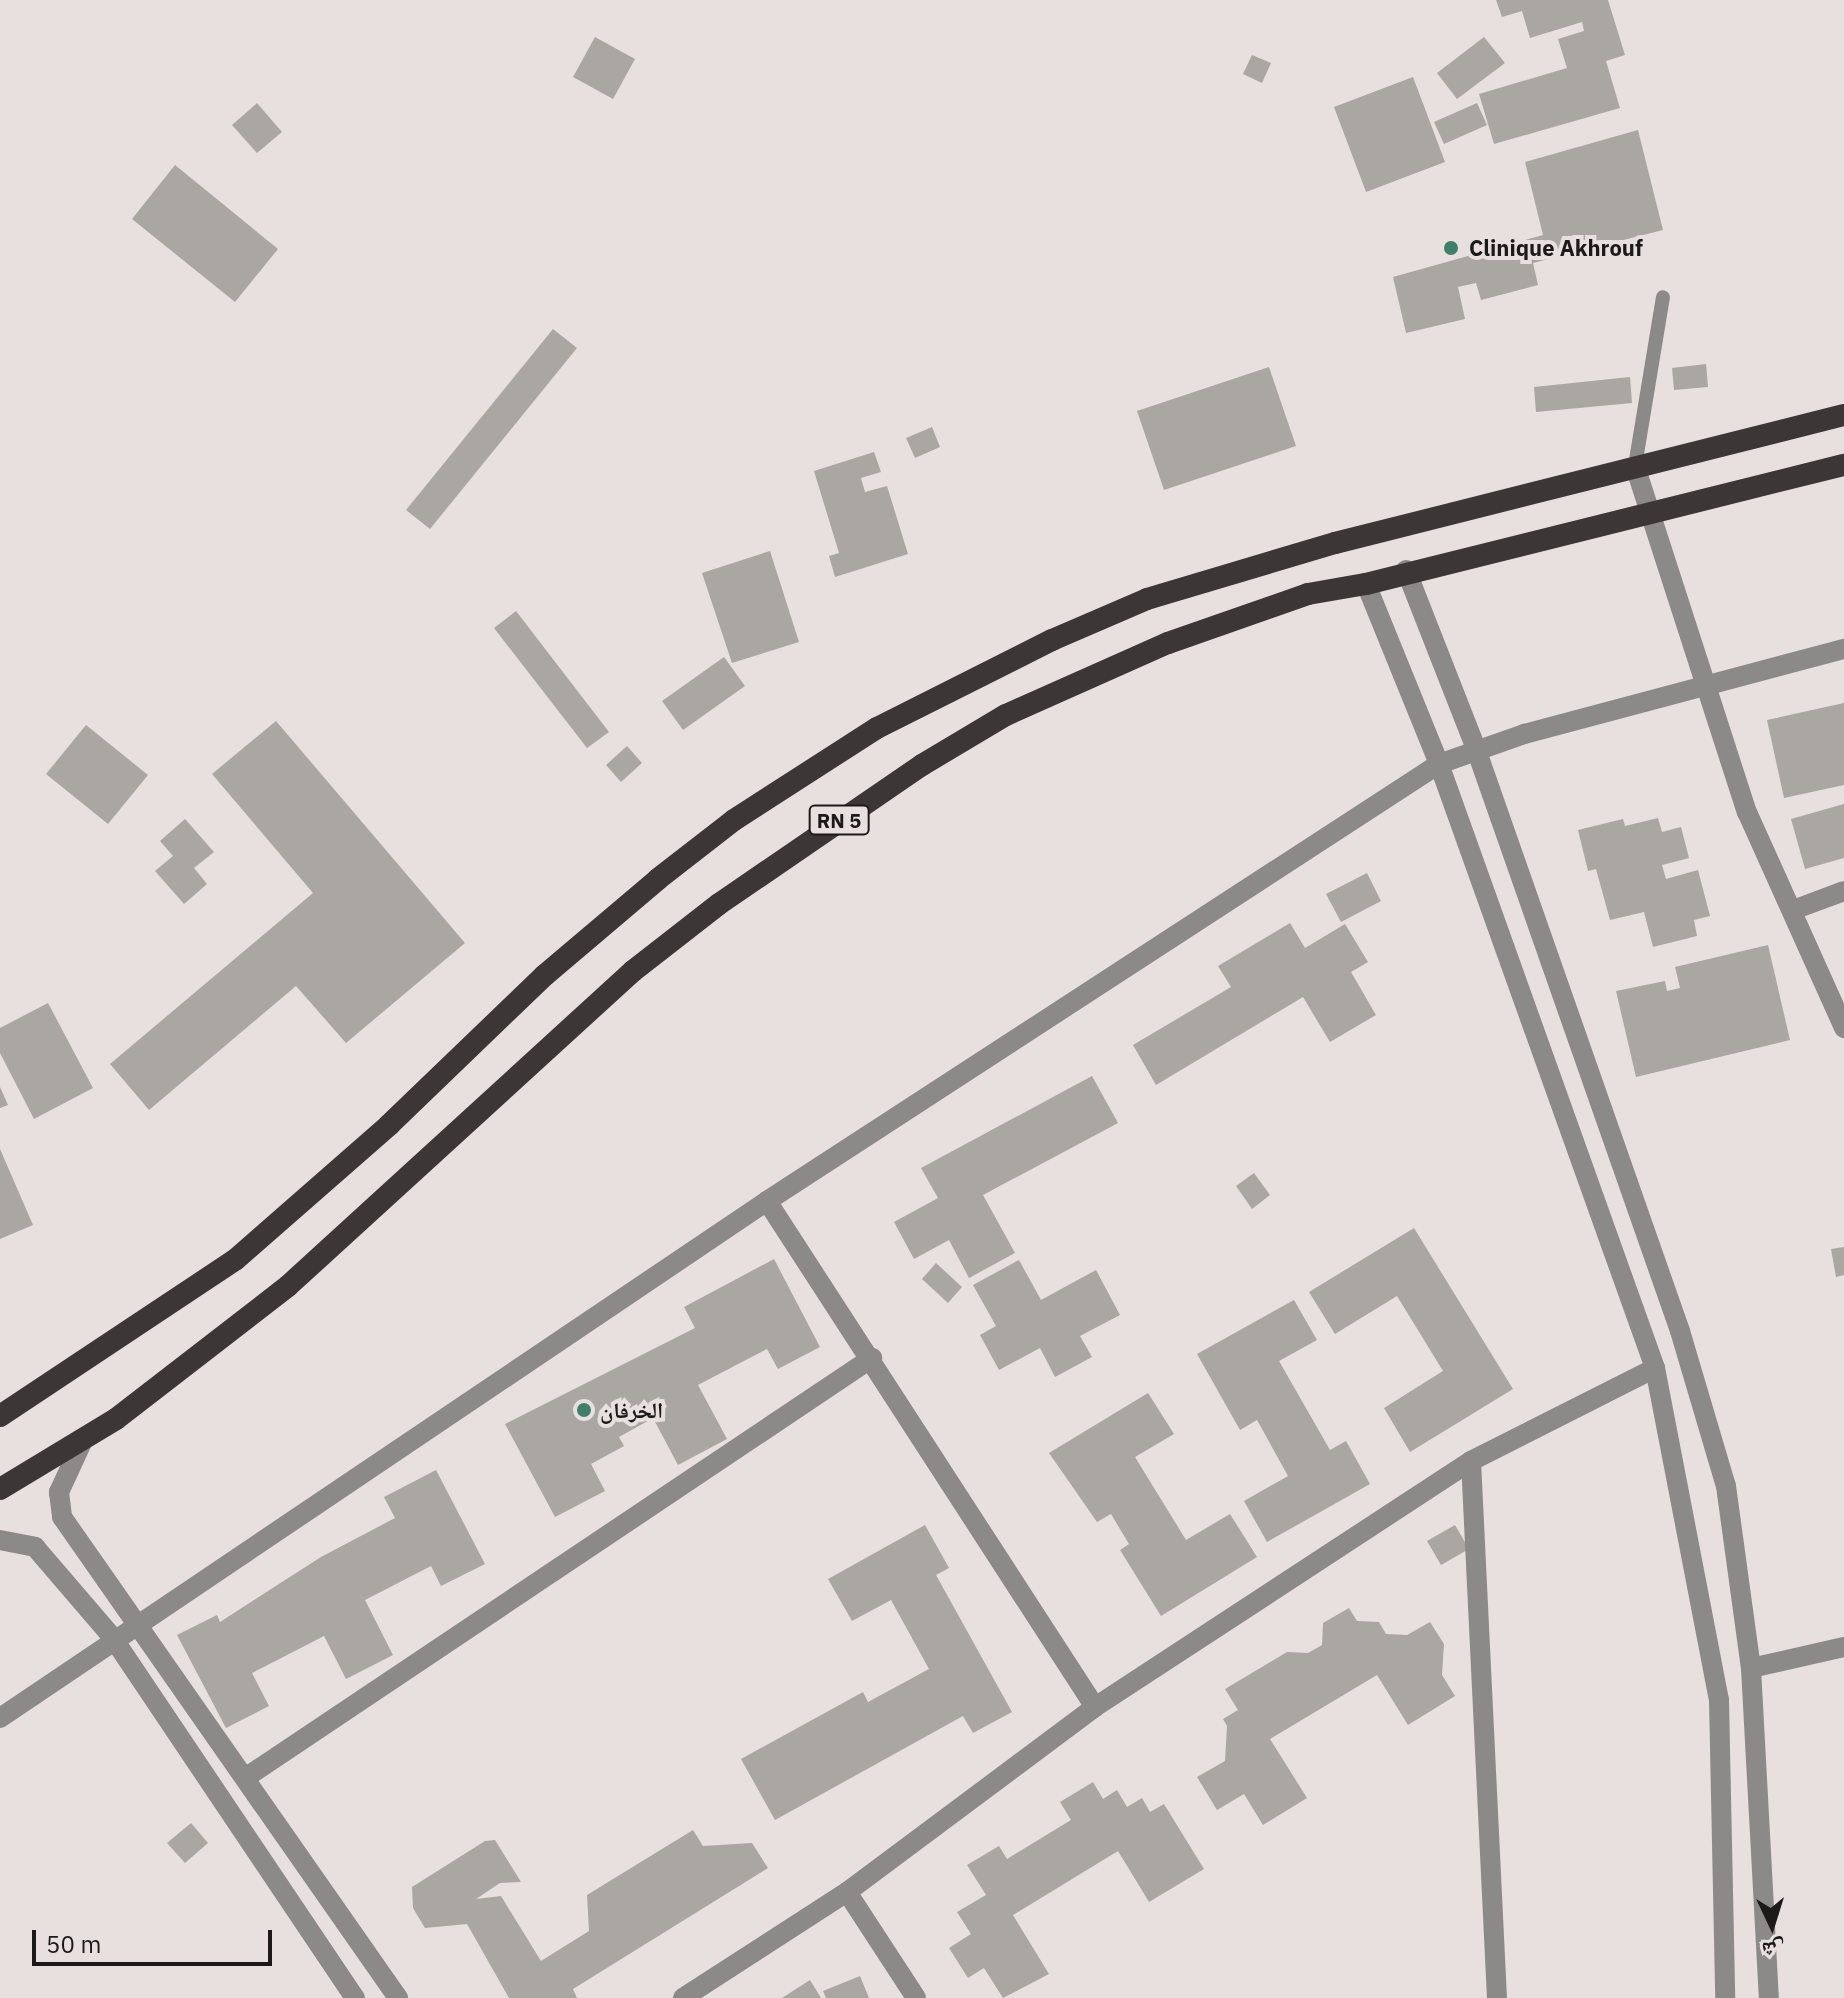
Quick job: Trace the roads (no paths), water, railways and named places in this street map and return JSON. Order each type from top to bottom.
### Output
[{"type":"highway","name":"RN 5","points":[[0,1416],[235,1260],[647,888],[734,820],[877,728],[1052,640],[1147,599],[1335,543],[1844,415]]},
{"type":"highway","name":"RN 5","points":[[0,1489],[157,1390],[288,1286],[633,971],[871,799],[1006,715],[1091,676],[1254,611],[1366,584],[1406,570],[1844,465]]},
{"type":"street","points":[[1635,466],[1647,514],[1709,688],[1747,812],[1844,1028]]},
{"type":"street","points":[[1406,570],[1476,749],[1680,1331],[1726,1486],[1751,1668],[1769,1998]]},
{"type":"street","points":[[1366,584],[1439,764],[1655,1368],[1719,1700],[1725,1998]]},
{"type":"street","points":[[0,1718],[138,1621],[767,1201],[1439,764],[1476,749],[1844,649]]},
{"type":"street","points":[[1793,910],[1844,891]]},
{"type":"street","points":[[767,1201],[872,1358],[1095,1707]]},
{"type":"street","points":[[245,1778],[872,1358]]},
{"type":"street","points":[[683,1998],[847,1892],[1095,1707],[1471,1461],[1655,1368]]},
{"type":"street","points":[[84,1438],[59,1492],[62,1517],[138,1621],[398,1998]]},
{"type":"street","points":[[1471,1461],[1497,1998]]},
{"type":"street","points":[[0,1540],[35,1547],[113,1638],[355,1998]]},
{"type":"street","points":[[1751,1668],[1844,1647]]},
{"type":"street","points":[[847,1892],[916,1998]]},
{"type":"lane","points":[[1635,466],[1663,297]]},
{"type":"place","name":"Clinique Akhrouf","points":[[1451,248]]},
{"type":"place","name":"الخرفان","points":[[584,1410]]}]
